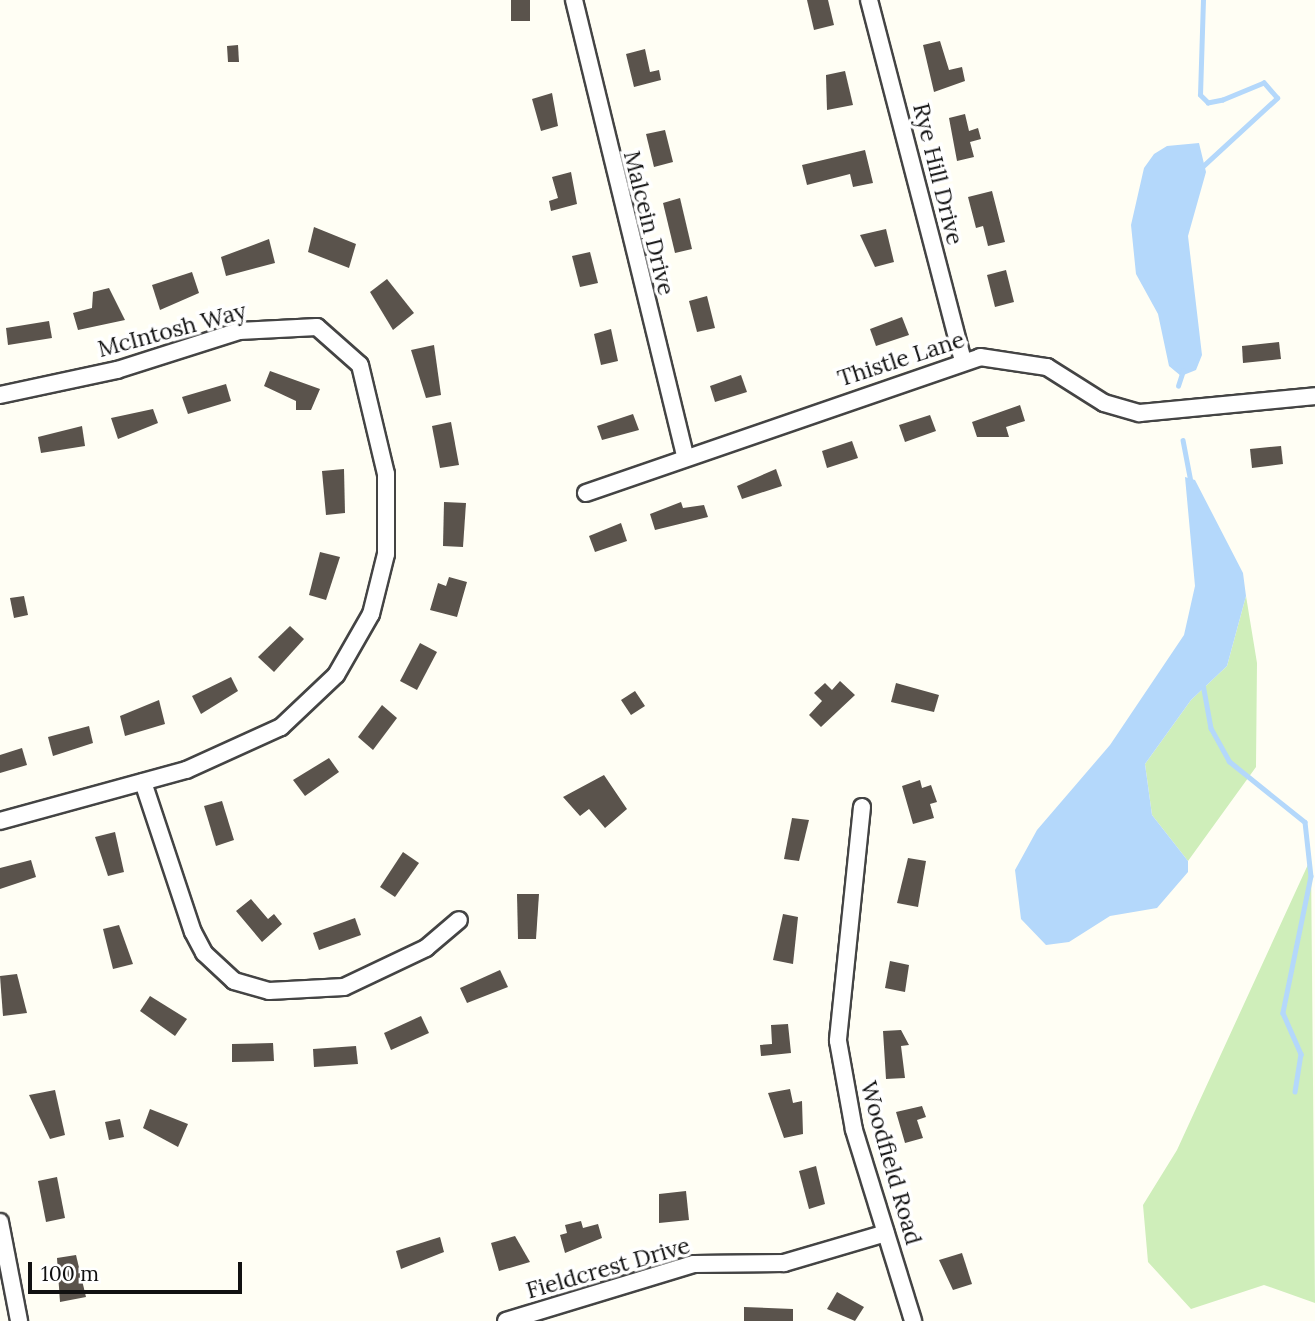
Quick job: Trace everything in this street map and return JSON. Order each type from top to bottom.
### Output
[{"type":"street","name":"Malcein Drive","points":[[574,0],[685,457]]},
{"type":"street","name":"Rye Hill Drive","points":[[870,0],[962,360]]},
{"type":"street","name":"McIntosh Way","points":[[0,395],[117,370],[239,331],[317,327],[360,365],[386,474],[386,554],[371,614],[336,675],[281,727],[143,782],[0,821]]},
{"type":"street","name":"Thistle Lane","points":[[586,492],[962,360],[1026,360],[1104,403],[1140,413],[1315,396]]},
{"type":"street","points":[[143,782],[193,932],[234,982],[269,991],[344,988],[426,948],[459,920]]},
{"type":"street","name":"Woodfield Road","points":[[862,807],[838,1041],[851,1116],[913,1321]]},
{"type":"street","points":[[0,1222],[19,1321]]},
{"type":"street","name":"Fieldcrest Drive","points":[[506,1321],[694,1264],[784,1263],[886,1233]]},
{"type":"green space","points":[[1246,596],[1257,663],[1256,767],[1188,861],[1152,815],[1145,764],[1191,700],[1227,666]]},
{"type":"green space","points":[[1311,858],[1315,1303],[1264,1285],[1191,1309],[1148,1262],[1143,1205],[1177,1150]]},
{"type":"water","points":[[1199,143],[1206,172],[1188,236],[1202,355],[1196,370],[1181,376],[1169,366],[1158,314],[1136,274],[1131,225],[1144,168],[1154,154],[1167,146]]},
{"type":"water","points":[[1185,477],[1195,480],[1243,573],[1246,596],[1227,666],[1191,700],[1145,764],[1152,815],[1188,861],[1188,872],[1157,908],[1110,916],[1069,942],[1046,945],[1021,919],[1015,870],[1037,830],[1110,745],[1184,635],[1195,586]]},
{"type":"building","points":[[511,0],[530,0],[530,21],[511,21]]},
{"type":"building","points":[[807,0],[828,0],[834,25],[814,30]]},
{"type":"building","points":[[940,41],[949,70],[962,67],[965,81],[934,92],[923,45]]},
{"type":"building","points":[[238,45],[239,62],[228,62],[227,46]]},
{"type":"building","points":[[645,49],[650,72],[659,70],[661,80],[634,87],[626,54]]},
{"type":"building","points":[[845,71],[853,105],[827,110],[826,75]]},
{"type":"building","points":[[552,93],[558,126],[541,131],[532,99]]},
{"type":"building","points":[[965,114],[969,131],[978,128],[981,139],[970,142],[974,157],[957,161],[949,118]]},
{"type":"building","points":[[665,130],[673,162],[654,167],[646,134]]},
{"type":"building","points":[[865,150],[873,183],[853,187],[850,174],[807,185],[802,165]]},
{"type":"building","points":[[571,172],[577,204],[551,211],[549,201],[558,198],[552,177]]},
{"type":"building","points":[[992,191],[1005,242],[988,246],[983,226],[976,228],[968,197]]},
{"type":"building","points":[[680,198],[692,249],[675,253],[663,203]]},
{"type":"building","points":[[314,227],[356,244],[349,268],[308,252]]},
{"type":"building","points":[[886,229],[894,262],[875,267],[860,235]]},
{"type":"building","points":[[269,239],[275,263],[226,276],[221,257]]},
{"type":"building","points":[[590,252],[598,283],[580,287],[572,256]]},
{"type":"building","points":[[1006,270],[1014,302],[995,307],[987,275]]},
{"type":"building","points":[[192,272],[199,293],[160,310],[152,285]]},
{"type":"building","points":[[387,279],[414,313],[393,330],[370,292]]},
{"type":"building","points":[[109,288],[125,320],[78,330],[73,313],[92,308],[93,292]]},
{"type":"building","points":[[707,296],[715,328],[697,332],[689,301]]},
{"type":"building","points":[[902,317],[909,335],[876,346],[870,329]]},
{"type":"building","points":[[49,321],[52,338],[8,345],[6,328]]},
{"type":"building","points":[[611,329],[618,361],[601,365],[594,334]]},
{"type":"building","points":[[1279,342],[1281,359],[1243,363],[1242,346]]},
{"type":"building","points":[[434,345],[441,395],[426,398],[411,350]]},
{"type":"building","points":[[270,371],[320,389],[311,410],[296,410],[296,401],[264,386]]},
{"type":"building","points":[[741,375],[747,392],[715,402],[710,386]]},
{"type":"building","points":[[226,384],[231,401],[188,414],[182,397]]},
{"type":"building","points":[[1020,405],[1025,421],[1006,427],[1009,437],[977,437],[972,422]]},
{"type":"building","points":[[153,409],[158,423],[118,439],[111,418]]},
{"type":"building","points":[[633,414],[639,430],[602,440],[597,426]]},
{"type":"building","points":[[930,415],[936,431],[905,442],[899,425]]},
{"type":"building","points":[[451,422],[459,465],[440,468],[432,426]]},
{"type":"building","points":[[82,426],[85,446],[41,453],[38,437]]},
{"type":"building","points":[[852,441],[858,458],[827,468],[822,451]]},
{"type":"building","points":[[1281,446],[1283,464],[1252,468],[1250,449]]},
{"type":"building","points":[[344,469],[345,513],[326,515],[322,471]]},
{"type":"building","points":[[776,469],[782,486],[742,499],[737,486]]},
{"type":"building","points":[[444,502],[466,503],[463,547],[443,546]]},
{"type":"building","points":[[681,502],[683,508],[704,505],[708,517],[655,530],[650,514]]},
{"type":"building","points":[[621,523],[627,541],[595,552],[589,536]]},
{"type":"building","points":[[320,552],[340,557],[326,600],[309,595]]},
{"type":"building","points":[[449,577],[467,582],[457,617],[430,610],[438,583],[446,586]]},
{"type":"building","points":[[24,596],[28,615],[14,618],[10,598]]},
{"type":"building","points":[[290,626],[304,639],[274,672],[258,657]]},
{"type":"building","points":[[420,643],[437,652],[417,690],[400,681]]},
{"type":"building","points":[[231,677],[238,691],[201,714],[192,696]]},
{"type":"building","points":[[840,681],[855,695],[821,727],[809,715],[822,701],[814,693],[825,683],[832,690]]},
{"type":"building","points":[[896,683],[939,695],[934,712],[891,702]]},
{"type":"building","points":[[635,691],[645,706],[631,715],[621,700]]},
{"type":"building","points":[[159,700],[165,724],[125,736],[120,716]]},
{"type":"building","points":[[382,705],[397,718],[373,750],[358,737]]},
{"type":"building","points":[[89,726],[93,743],[53,756],[48,737]]},
{"type":"building","points":[[22,748],[27,765],[0,773],[0,755]]},
{"type":"building","points":[[329,758],[339,772],[305,796],[293,780]]},
{"type":"building","points":[[604,775],[627,809],[605,828],[589,809],[580,816],[563,797]]},
{"type":"building","points":[[920,780],[922,788],[931,785],[937,802],[930,804],[934,818],[913,824],[902,786]]},
{"type":"building","points":[[222,801],[234,840],[216,846],[204,806]]},
{"type":"building","points":[[792,818],[809,820],[799,861],[784,859]]},
{"type":"building","points":[[115,832],[124,872],[108,876],[95,837]]},
{"type":"building","points":[[403,852],[419,863],[395,897],[380,887]]},
{"type":"building","points":[[908,858],[926,861],[918,907],[897,903]]},
{"type":"building","points":[[31,860],[36,877],[0,889],[0,868]]},
{"type":"building","points":[[517,894],[539,894],[536,939],[518,939]]},
{"type":"building","points":[[251,899],[268,919],[274,914],[282,924],[262,942],[236,911]]},
{"type":"building","points":[[783,914],[798,917],[793,964],[773,960]]},
{"type":"building","points":[[355,918],[361,935],[319,950],[313,933]]},
{"type":"building","points":[[119,925],[133,964],[113,969],[103,929]]},
{"type":"building","points":[[890,961],[909,965],[905,992],[885,988]]},
{"type":"building","points":[[500,970],[508,987],[467,1003],[460,988]]},
{"type":"building","points":[[17,974],[27,1013],[3,1016],[0,976]]},
{"type":"building","points":[[150,996],[187,1019],[175,1036],[140,1011]]},
{"type":"building","points":[[421,1016],[429,1033],[391,1050],[384,1033]]},
{"type":"building","points":[[788,1024],[791,1053],[761,1056],[760,1045],[772,1044],[771,1025]]},
{"type":"building","points":[[901,1030],[909,1045],[901,1046],[905,1078],[886,1079],[883,1031]]},
{"type":"building","points":[[273,1043],[274,1061],[232,1062],[232,1044]]},
{"type":"building","points":[[356,1046],[358,1064],[314,1067],[313,1049]]},
{"type":"building","points":[[790,1089],[793,1103],[802,1101],[803,1134],[784,1138],[768,1093]]},
{"type":"building","points":[[55,1090],[65,1135],[50,1139],[29,1095]]},
{"type":"building","points":[[922,1106],[926,1117],[917,1120],[923,1138],[905,1143],[896,1112]]},
{"type":"building","points":[[150,1109],[188,1124],[178,1147],[143,1128]]},
{"type":"building","points":[[120,1119],[124,1137],[109,1140],[105,1122]]},
{"type":"building","points":[[816,1166],[825,1204],[809,1209],[799,1171]]},
{"type":"building","points":[[57,1177],[65,1218],[46,1222],[38,1181]]},
{"type":"building","points":[[686,1191],[689,1220],[659,1223],[659,1194]]},
{"type":"building","points":[[581,1221],[583,1228],[598,1224],[602,1238],[565,1253],[560,1235],[567,1233],[565,1225]]},
{"type":"building","points":[[515,1236],[530,1262],[499,1271],[491,1243]]},
{"type":"building","points":[[440,1237],[444,1252],[401,1269],[396,1251]]},
{"type":"building","points":[[962,1253],[972,1284],[953,1290],[939,1260]]},
{"type":"building","points":[[76,1255],[86,1297],[60,1302],[57,1258]]},
{"type":"building","points":[[837,1292],[864,1307],[855,1321],[827,1309]]},
{"type":"building","points":[[744,1307],[793,1309],[793,1321],[744,1321]]},
{"type":"waterway","points":[[1202,167],[1277,98],[1264,83],[1223,100],[1208,103],[1200,95],[1203,0]]},
{"type":"waterway","points":[[1178,386],[1183,371]]},
{"type":"waterway","points":[[1183,440],[1191,482]]},
{"type":"waterway","points":[[1203,684],[1211,728],[1229,761],[1305,822],[1311,876],[1283,1013],[1301,1054],[1295,1092]]}]
